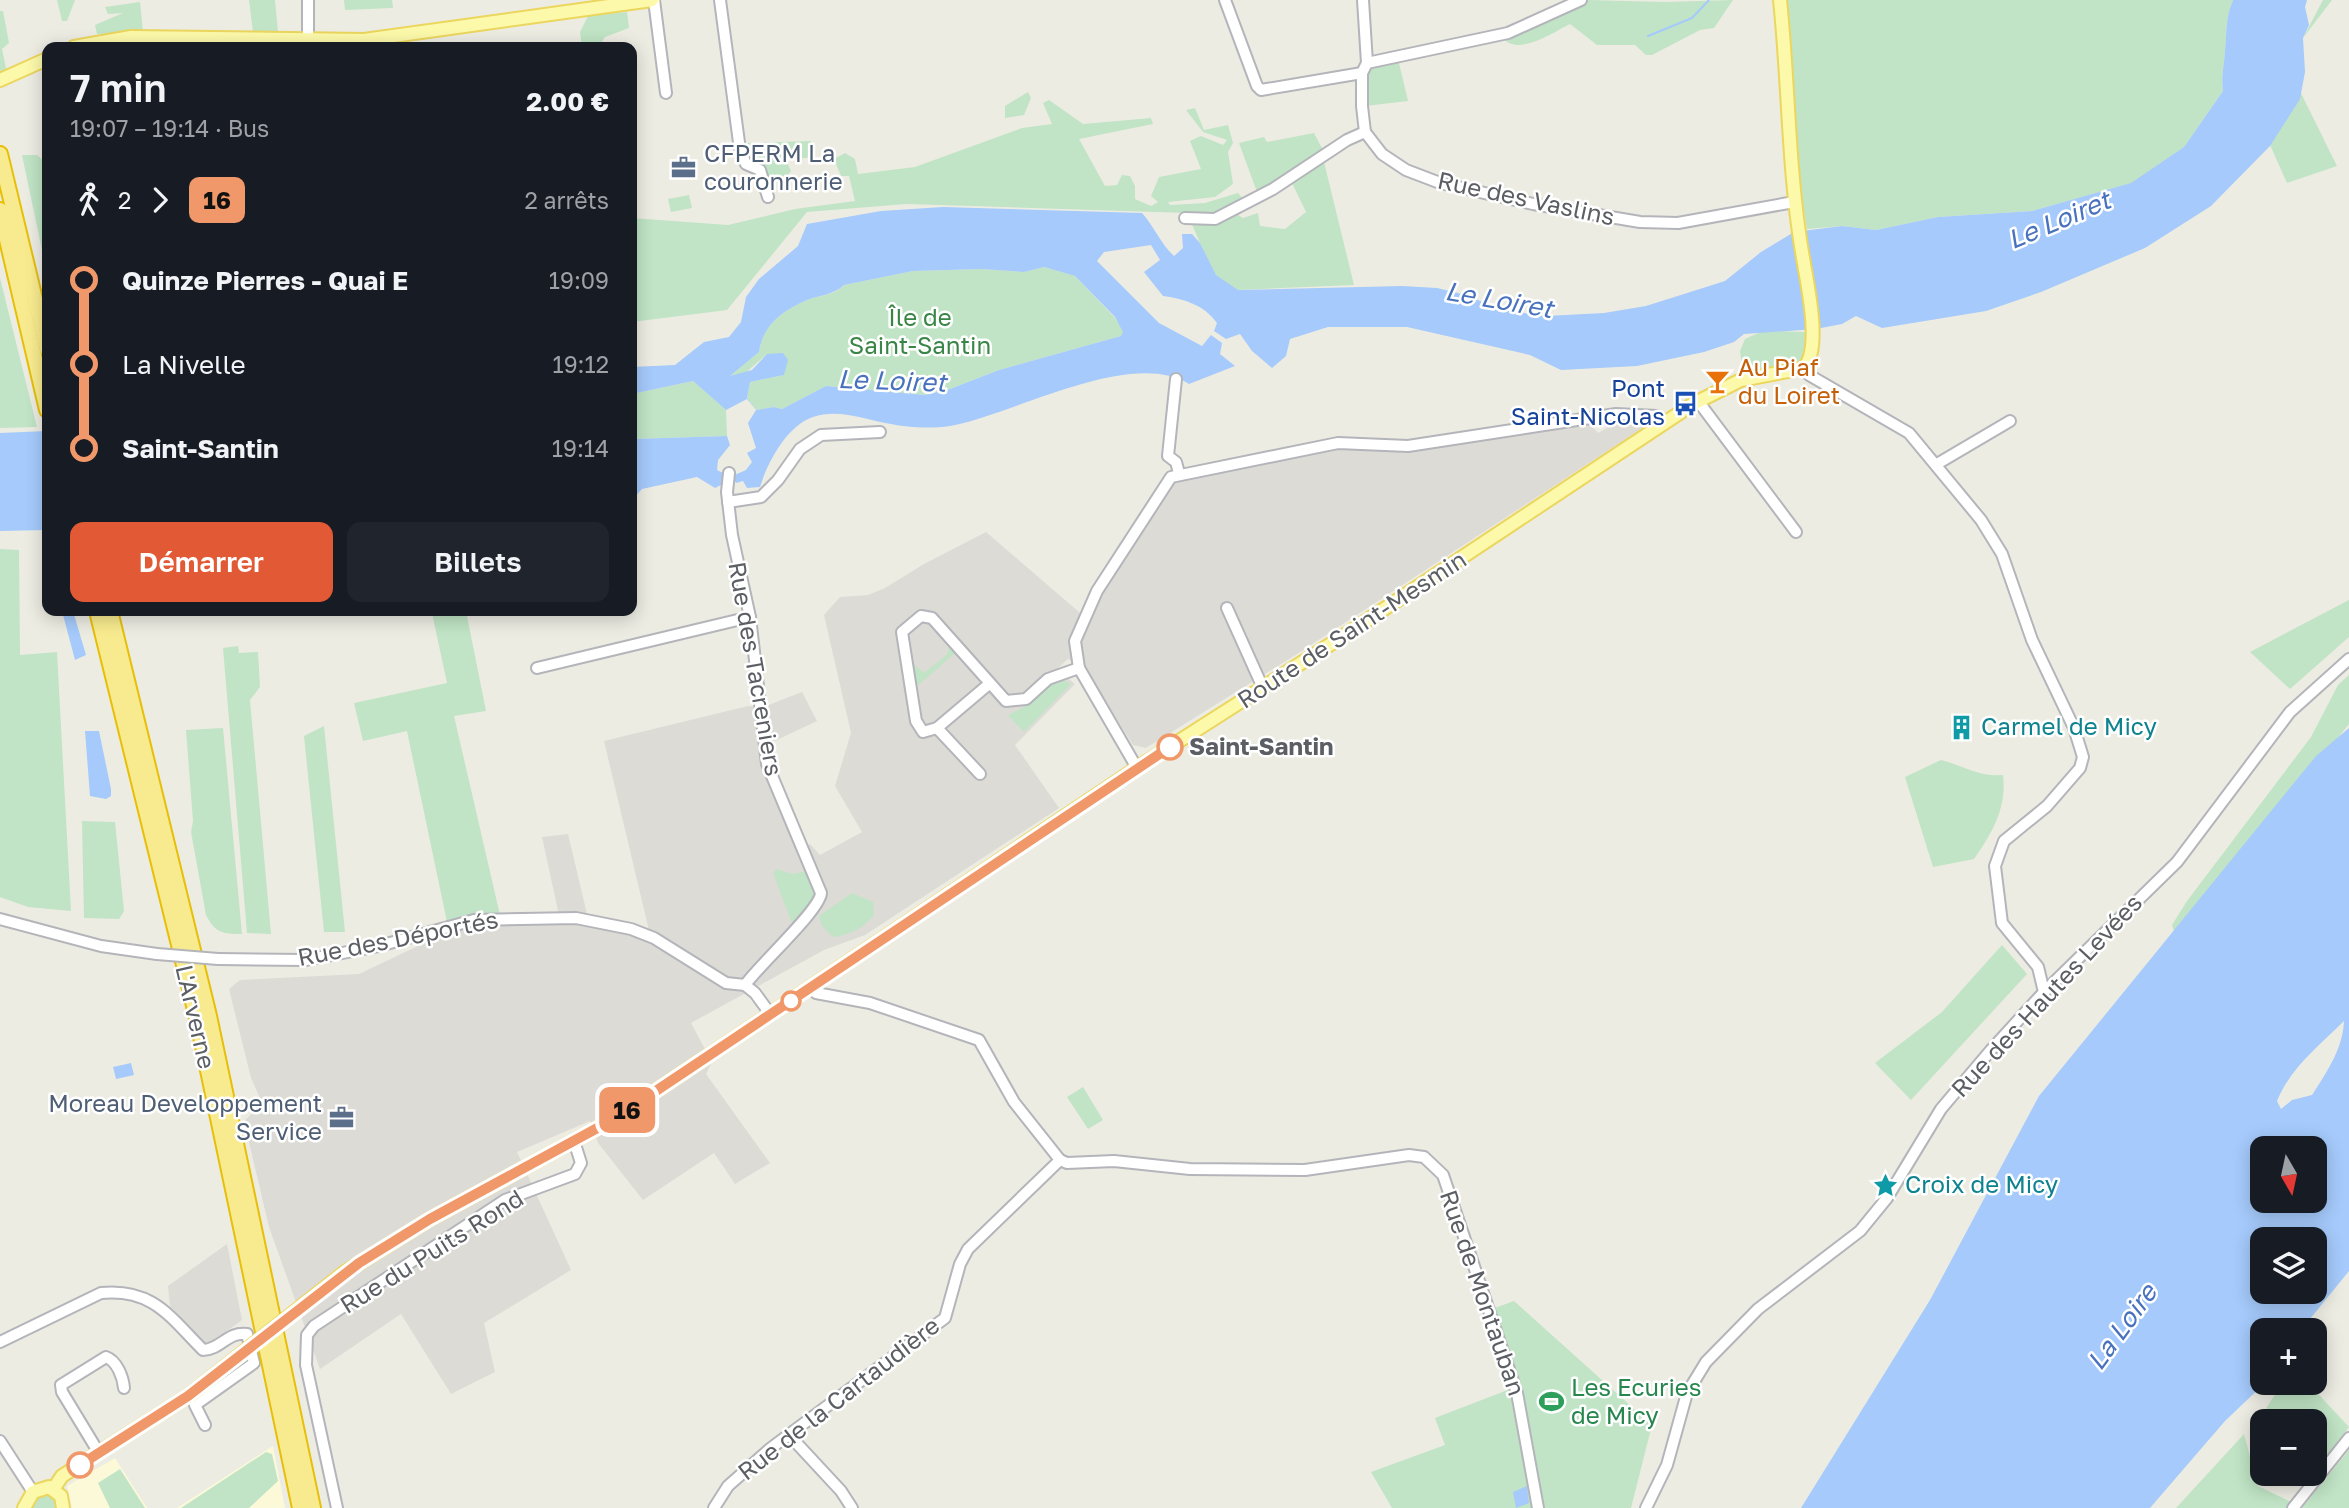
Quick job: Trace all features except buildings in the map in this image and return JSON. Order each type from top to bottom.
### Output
[{"type":"highway","points":[[0,154],[42,328]]},
{"type":"highway","points":[[0,210],[42,388]]},
{"type":"highway","name":"L'Arverne","points":[[98,616],[197,1018],[300,1508]]},
{"type":"highway","name":"L'Arverne","points":[[111,616],[209,1016],[313,1508]]},
{"type":"main road","points":[[102,42],[131,37],[389,38],[653,0]]},
{"type":"main road","points":[[1667,422],[1698,401],[1741,380],[1804,368],[1811,359],[1808,285],[1795,208],[1780,0]]},
{"type":"main road","points":[[0,80],[42,61]]},
{"type":"main road","name":"Route de Saint-Mesmin","points":[[54,1488],[62,1476],[188,1396],[345,1272],[430,1219],[614,1119],[1137,768],[1667,422]]},
{"type":"main road","points":[[24,1508],[33,1492],[44,1487],[54,1488],[63,1499],[63,1508]]},
{"type":"street","points":[[308,0],[308,39]]},
{"type":"street","points":[[653,0],[666,93]]},
{"type":"street","points":[[720,0],[740,150],[746,164],[760,170],[768,197]]},
{"type":"street","points":[[1225,0],[1256,86],[1261,90],[1508,33],[1580,0]]},
{"type":"street","points":[[1185,218],[1215,219],[1273,189],[1347,140],[1365,132],[1363,0]]},
{"type":"street","name":"Rue des Vaslins","points":[[1365,132],[1375,148],[1390,161],[1432,181],[1533,204],[1640,222],[1678,223],[1795,208]]},
{"type":"street","points":[[1804,368],[1809,375],[1909,433],[1981,520],[2002,554],[2032,640],[2074,729],[2083,757],[2080,768],[2047,806],[2004,841],[1995,866],[2001,923],[2038,967],[2044,992]]},
{"type":"street","points":[[1176,379],[1168,456],[1176,462],[1179,473]]},
{"type":"street","points":[[1698,401],[1796,532]]},
{"type":"street","points":[[1137,768],[1079,668],[1076,640],[1089,604],[1168,480],[1179,473],[1326,445],[1408,446],[1616,414],[1657,416],[1667,422]]},
{"type":"street","points":[[1937,464],[2010,421]]},
{"type":"street","points":[[728,502],[761,497],[778,481],[800,449],[821,435],[880,432]]},
{"type":"street","name":"Rue des Tacreniers","points":[[728,478],[728,502],[750,617],[766,764],[821,893],[816,909],[760,964],[745,985]]},
{"type":"street","points":[[1227,608],[1263,688]]},
{"type":"street","points":[[537,668],[750,617]]},
{"type":"street","points":[[989,684],[937,728],[923,732],[916,721],[901,636],[917,619],[932,618],[1006,701],[1026,699],[1048,679],[1079,668]]},
{"type":"street","name":"Rue des Hautes Levées","points":[[1646,1508],[1667,1465],[1687,1393],[1706,1362],[1758,1310],[1860,1231],[1887,1198],[1941,1109],[2044,992],[2176,862],[2290,712],[2349,659]]},
{"type":"street","points":[[937,728],[980,774]]},
{"type":"street","name":"Rue des Déportés","points":[[0,919],[101,946],[157,954],[218,959],[306,960],[368,949],[474,920],[549,917],[598,922],[631,929],[653,938],[726,982],[745,985],[755,993],[771,1014]]},
{"type":"street","points":[[811,988],[816,993],[870,1003],[979,1040],[1014,1102],[1060,1160]]},
{"type":"street","name":"Rue du Puits Rond","points":[[337,1508],[306,1365],[307,1335],[320,1322],[505,1200],[575,1174],[581,1163],[574,1141]]},
{"type":"street","name":"Rue de Montauban","points":[[1060,1160],[1075,1163],[1114,1161],[1190,1169],[1286,1170],[1335,1167],[1409,1155],[1431,1162],[1447,1186],[1514,1384],[1525,1423],[1538,1508]]},
{"type":"street","name":"Rue de la Cartaudière","points":[[714,1508],[728,1486],[789,1435],[945,1318],[960,1264],[968,1249],[1060,1160]]},
{"type":"street","points":[[0,1342],[101,1293],[114,1292],[131,1294],[160,1305],[182,1324],[203,1350],[208,1350],[235,1333],[247,1334],[254,1363],[195,1405],[205,1425]]},
{"type":"street","points":[[99,1453],[62,1392],[61,1385],[106,1357],[112,1360],[123,1378],[124,1388]]},
{"type":"street","points":[[789,1435],[841,1491],[852,1508]]},
{"type":"street","points":[[2292,1508],[2349,1437]]},
{"type":"street","points":[[0,1441],[33,1492]]},
{"type":"shaded area","points":[[1617,416],[1646,417],[1647,425],[1297,654],[1146,748],[1133,745],[1085,668],[1068,659],[1057,669],[1075,684],[1015,745],[1059,808],[865,935],[824,950],[691,1023],[712,1062],[706,1074],[770,1163],[735,1184],[714,1153],[643,1200],[598,1143],[590,1121],[517,1152],[571,1270],[484,1323],[495,1372],[451,1394],[401,1314],[320,1369],[269,1227],[244,1121],[258,1108],[259,1096],[251,1078],[229,989],[240,980],[359,974],[439,936],[473,926],[499,921],[560,920],[542,837],[568,834],[587,914],[583,925],[651,939],[604,741],[748,706],[761,708],[802,692],[817,721],[760,748],[805,847],[810,844],[820,855],[862,832],[835,786],[851,733],[824,615],[840,597],[868,595],[885,588],[986,532],[1086,618],[1174,478],[1326,445],[1408,446],[1587,421],[1598,433],[1619,421]]},
{"type":"shaded area","points":[[227,1244],[242,1320],[207,1345],[170,1306],[168,1286]]},
{"type":"shaded area","points":[[273,1446],[285,1508],[177,1508]]},
{"type":"shaded area","points":[[115,1458],[147,1508],[72,1508],[67,1486]]},
{"type":"green space","points":[[57,0],[75,0],[67,21],[62,21]]},
{"type":"green space","points":[[249,0],[275,0],[278,32],[253,32]]},
{"type":"green space","points":[[344,0],[392,0],[393,8],[345,10]]},
{"type":"green space","points":[[1588,0],[1733,0],[1714,28],[1700,30],[1652,55],[1646,55],[1635,45],[1597,45],[1570,24],[1528,44],[1511,44],[1505,40]]},
{"type":"green space","points":[[1784,0],[2233,0],[2227,25],[2223,91],[2184,147],[2132,183],[2032,211],[1938,217],[1876,230],[1842,226],[1807,229]]},
{"type":"green space","points":[[2323,0],[2332,0],[2303,38]]},
{"type":"green space","points":[[140,2],[143,32],[97,34],[95,25],[123,13],[108,14],[105,7]]},
{"type":"green space","points":[[0,11],[3,11],[9,43],[2,49],[7,73],[0,74]]},
{"type":"green space","points":[[627,12],[629,28],[605,37],[602,42],[581,42],[580,32],[588,16]]},
{"type":"green space","points":[[1398,59],[1408,101],[1365,106],[1365,67]]},
{"type":"green space","points":[[2292,75],[2337,166],[2287,183],[2262,127]]},
{"type":"green space","points":[[1028,92],[1031,98],[1024,115],[1005,118],[1005,106]]},
{"type":"green space","points":[[1049,100],[1083,124],[1151,118],[1153,124],[1079,139],[1105,186],[1117,185],[1122,175],[1130,176],[1135,186],[1135,199],[1151,206],[1158,202],[1151,196],[1159,177],[1201,169],[1190,141],[1201,136],[1223,145],[1227,140],[1203,132],[1186,110],[1195,108],[1204,130],[1228,125],[1233,143],[1228,152],[1233,184],[1215,197],[1168,202],[1170,205],[1205,203],[1238,193],[1245,201],[1235,213],[1243,218],[1258,213],[1260,226],[1285,229],[1306,212],[1292,183],[1324,162],[1354,285],[1237,290],[1213,273],[1187,213],[906,204],[807,212],[727,310],[637,321],[637,218],[728,225],[795,209],[855,201],[849,176],[841,176],[834,159],[845,153],[855,159],[858,174],[915,167],[1022,128],[1052,124],[1043,103]]},
{"type":"green space","points":[[1314,133],[1323,150],[1257,192],[1239,143],[1264,137],[1267,142]]},
{"type":"green space","points":[[811,141],[813,157],[796,159],[792,155],[784,156],[791,171],[787,176],[767,178],[745,157],[744,148],[748,143]]},
{"type":"green space","points":[[22,155],[37,155],[42,160],[42,250]]},
{"type":"green space","points":[[689,195],[692,208],[671,212],[668,199]]},
{"type":"green space","name":"Île de Saint-Santin","points":[[1044,267],[1075,276],[1115,318],[1124,332],[1121,336],[999,370],[950,389],[925,395],[826,386],[782,409],[774,407],[756,410],[747,398],[750,382],[784,375],[767,354],[743,375],[730,376],[759,352],[769,327],[782,314],[844,285],[913,271],[982,269],[1024,272]]},
{"type":"green space","points":[[0,278],[37,427],[0,428]]},
{"type":"green space","points":[[1763,331],[1806,332],[1808,347],[1804,357],[1798,363],[1780,370],[1759,370],[1742,366],[1740,351],[1745,339]]},
{"type":"green space","points":[[693,381],[726,410],[727,436],[637,439],[637,393]]},
{"type":"green space","points":[[0,549],[19,550],[20,655],[57,652],[71,911],[28,907],[0,897]]},
{"type":"green space","points":[[2349,600],[2349,637],[2290,689],[2250,652]]},
{"type":"green space","points":[[433,616],[467,616],[486,711],[454,716],[500,915],[447,922],[407,731],[363,741],[354,703],[447,683]]},
{"type":"green space","points":[[238,646],[239,653],[258,652],[260,687],[250,700],[271,934],[247,933],[223,648]]},
{"type":"green space","points":[[949,647],[955,653],[916,687],[911,667],[913,664],[924,673],[947,655]]},
{"type":"green space","points":[[2349,675],[2349,724],[2176,938],[2172,925],[2187,901],[2311,737],[2338,685]]},
{"type":"green space","points":[[1062,680],[1071,684],[1024,732],[1008,715],[1028,705],[1052,682]]},
{"type":"green space","points":[[324,726],[345,932],[324,932],[304,736]]},
{"type":"green space","points":[[223,728],[242,934],[220,931],[206,915],[191,832],[193,821],[186,730]]},
{"type":"green space","points":[[1941,760],[1979,773],[2003,775],[2004,787],[1997,820],[1974,859],[1933,867],[1905,777]]},
{"type":"green space","points":[[82,821],[115,822],[124,911],[119,919],[84,918]]},
{"type":"green space","points":[[777,869],[792,874],[807,871],[813,898],[799,922],[791,921],[773,873]]},
{"type":"green space","points":[[852,893],[873,902],[874,915],[856,930],[833,937],[822,926],[819,916]]},
{"type":"green space","points":[[2002,945],[2027,974],[1911,1100],[1875,1063],[1942,1012]]},
{"type":"green space","points":[[1083,1087],[1103,1120],[1088,1129],[1067,1097]]},
{"type":"green space","name":"Les Ecuries de Micy","points":[[1514,1301],[1652,1425],[1631,1508],[1392,1508],[1371,1472],[1445,1445],[1435,1418],[1518,1386],[1492,1309]]},
{"type":"green space","points":[[2275,1395],[2319,1395],[2349,1427],[2327,1457],[2327,1409],[2266,1408]]},
{"type":"green space","points":[[2244,1434],[2250,1456],[2250,1486],[2258,1486],[2293,1503],[2287,1508],[2176,1508]]},
{"type":"green space","points":[[2349,1450],[2349,1508],[2302,1508],[2320,1486],[2327,1486],[2327,1477]]},
{"type":"green space","points":[[266,1452],[272,1454],[278,1481],[249,1508],[181,1508]]},
{"type":"green space","points":[[120,1469],[145,1508],[110,1508],[98,1483]]},
{"type":"green space","points":[[46,1493],[53,1495],[57,1508],[32,1508],[38,1496]]},
{"type":"water","name":"Le Loiret","points":[[2233,0],[2307,0],[2305,7],[2309,25],[2303,38],[2305,72],[2300,99],[2270,146],[2211,206],[2145,248],[2041,292],[1986,311],[1882,328],[1856,316],[1842,324],[1816,329],[1744,334],[1734,342],[1704,352],[1637,366],[1561,370],[1530,355],[1407,327],[1328,327],[1290,339],[1286,356],[1272,368],[1252,351],[1240,334],[1226,339],[1214,331],[1217,323],[1200,307],[1163,296],[1144,272],[1160,260],[1151,245],[1104,252],[1097,261],[1159,323],[1202,346],[1211,335],[1222,343],[1220,354],[1235,366],[1189,384],[1165,375],[1137,374],[1106,378],[948,426],[906,426],[843,414],[813,417],[787,436],[768,466],[760,487],[747,488],[743,481],[736,483],[732,476],[746,470],[752,462],[747,453],[756,448],[748,423],[756,410],[747,399],[726,410],[693,381],[637,393],[637,367],[675,365],[704,342],[729,337],[741,322],[746,297],[759,279],[798,246],[807,224],[881,211],[943,207],[1142,213],[1174,256],[1183,248],[1182,234],[1192,234],[1200,243],[1216,275],[1238,290],[1402,286],[1437,288],[1466,295],[1502,310],[1546,316],[1604,313],[1646,306],[1725,281],[1761,252],[1794,232],[1842,226],[1876,230],[1938,217],[2032,211],[2131,183],[2184,147],[2223,91],[2227,26]],"holes":[[[1044,267],[1075,276],[1115,317],[1123,332],[1121,336],[999,370],[950,389],[925,395],[826,386],[782,409],[774,407],[756,410],[747,398],[750,382],[784,375],[788,360],[783,353],[767,354],[752,370],[730,376],[759,352],[769,327],[782,314],[844,285],[913,271],[982,269],[1024,272]]]},
{"type":"water","points":[[42,431],[42,530],[0,531],[0,433]]},
{"type":"water","points":[[727,436],[730,445],[718,460],[717,470],[723,473],[721,485],[715,488],[697,477],[642,489],[637,494],[637,439]]},
{"type":"water","points":[[63,616],[74,616],[86,655],[75,660]]},
{"type":"water","name":"La Loire","points":[[2349,728],[2349,1271],[2327,1298],[2327,1227],[2250,1227],[2250,1304],[2322,1304],[2311,1318],[2250,1318],[2250,1395],[2252,1395],[2225,1421],[2150,1508],[1801,1508],[1930,1300],[2039,1096],[2316,756]],"holes":[[[2344,1021],[2343,1031],[2328,1069],[2312,1095],[2292,1100],[2281,1109],[2277,1101],[2290,1078],[2306,1058]]]},
{"type":"water","points":[[85,731],[99,731],[111,789],[111,796],[106,799],[90,796]]},
{"type":"water","points":[[131,1063],[134,1075],[116,1079],[113,1067]]},
{"type":"water","points":[[1527,1486],[1529,1503],[1516,1508],[1513,1492]]},
{"type":"waterway","points":[[1648,36],[1692,18],[1709,0]]},
{"type":"bus line","name":"16","points":[[80,1465],[188,1396],[313,1296],[359,1263],[430,1219],[614,1119],[1170,747]]},
{"type":"place","name":"CFPERM La couronnerie","points":[[684,168]]},
{"type":"place","name":"Au Piaf du Loiret","points":[[1718,382]]},
{"type":"place","name":"Pont Saint-Nicolas","points":[[1685,403]]},
{"type":"place","name":"Carmel de Micy","points":[[1961,727]]},
{"type":"place","name":"Saint-Santin","points":[[1170,747]]},
{"type":"place","name":"Moreau Developpement Service","points":[[342,1118]]},
{"type":"place","name":"Croix de Micy","points":[[1885,1185]]},
{"type":"place","name":"Les Ecuries de Micy","points":[[1551,1402]]}]
